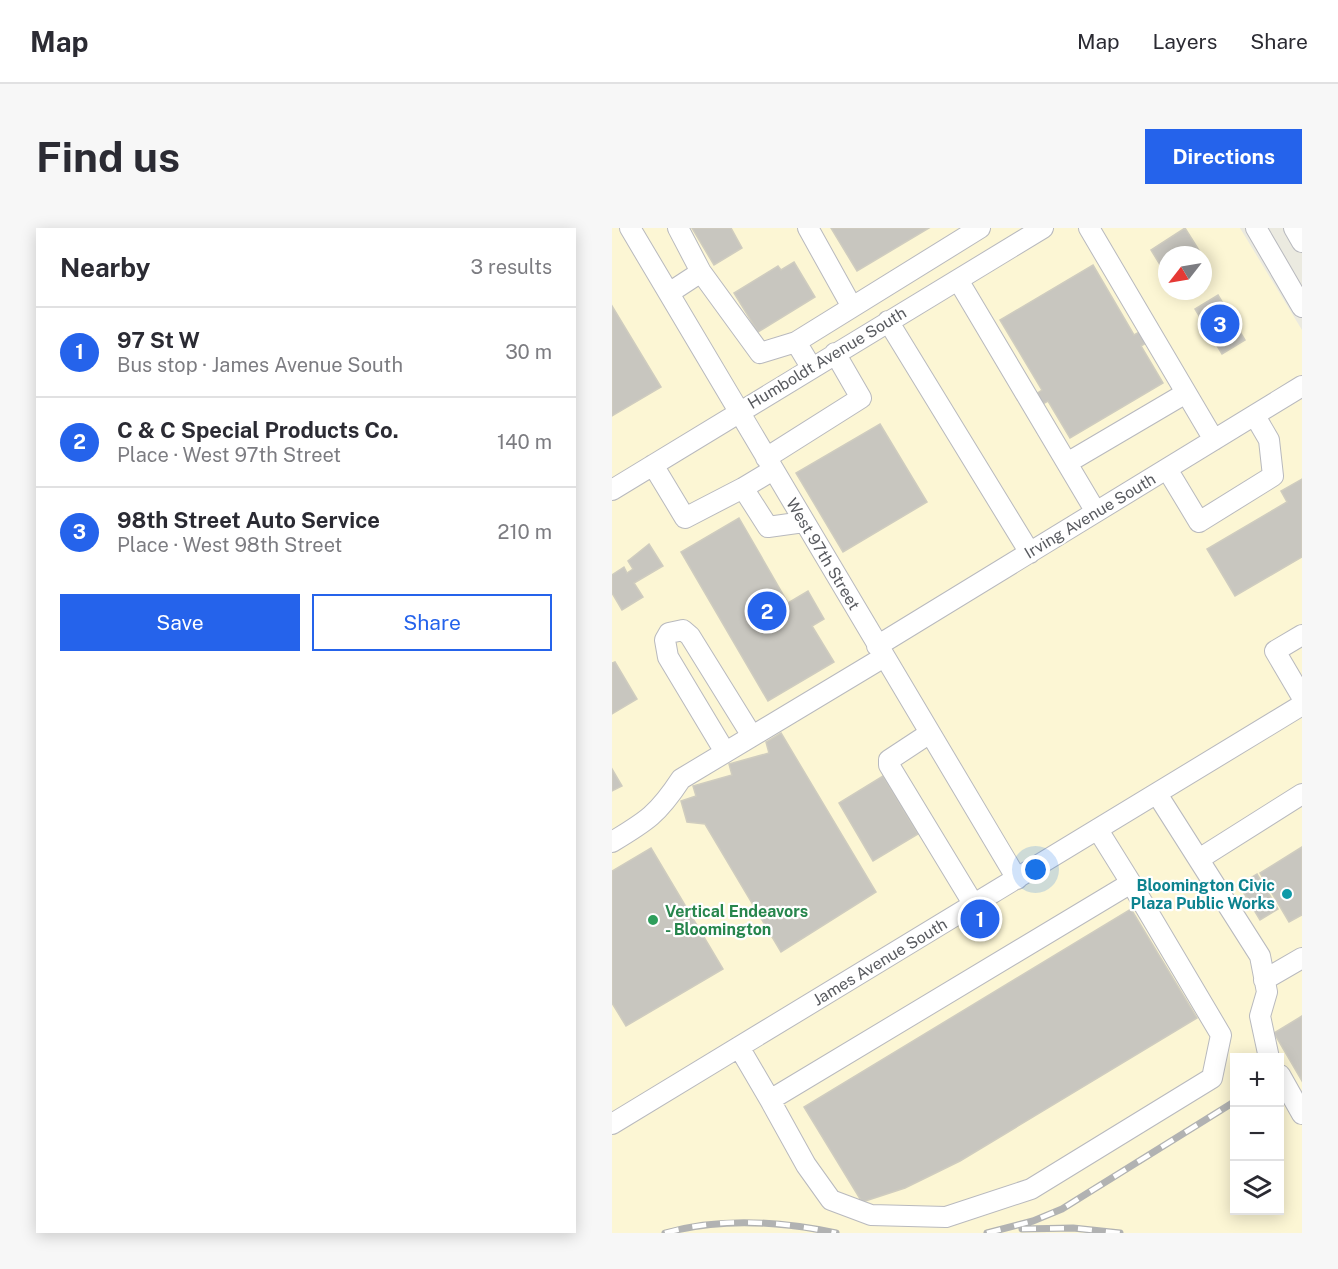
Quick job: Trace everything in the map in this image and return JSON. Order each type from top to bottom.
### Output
[{"type":"street","name":"West 97th Street","points":[[630,228],[1017,879]]},
{"type":"street","points":[[678,228],[701,272],[760,353],[796,342],[980,228]]},
{"type":"street","points":[[808,228],[852,308]]},
{"type":"street","name":"Humboldt Avenue South","points":[[612,490],[981,265],[1013,235],[1043,228]]},
{"type":"street","points":[[1089,228],[1214,441]]},
{"type":"street","points":[[1256,228],[1302,307]]},
{"type":"street","points":[[1294,228],[1302,242]]},
{"type":"street","points":[[963,239],[981,265]]},
{"type":"street","points":[[918,266],[936,293]]},
{"type":"street","points":[[669,293],[701,272]]},
{"type":"street","points":[[958,279],[1096,512]]},
{"type":"street","points":[[883,288],[894,318],[1030,553]]},
{"type":"street","points":[[796,342],[812,367]]},
{"type":"street","points":[[653,465],[685,518],[743,488],[770,464],[861,398],[835,353]]},
{"type":"street","name":"Irving Avenue South","points":[[612,842],[642,824],[662,807],[681,779],[752,736],[1030,553],[1302,387]]},
{"type":"street","points":[[1067,463],[1186,393]]},
{"type":"street","points":[[1167,470],[1199,522],[1273,476],[1269,440],[1255,416]]},
{"type":"street","points":[[743,488],[768,527],[804,522]]},
{"type":"street","points":[[725,752],[668,657],[664,640],[669,633],[683,630],[690,636],[752,736]]},
{"type":"street","points":[[1302,635],[1275,651],[1302,697]]},
{"type":"street","name":"James Avenue South","points":[[612,1124],[1302,705]]},
{"type":"street","points":[[930,733],[889,760],[889,765],[974,904]]},
{"type":"street","points":[[1156,794],[1260,956],[1267,992],[1260,1016],[1268,1053]]},
{"type":"street","points":[[1199,859],[1302,794]]},
{"type":"street","points":[[739,1047],[806,1165],[831,1200],[871,1215],[946,1217],[1031,1189],[1212,1078],[1221,1035],[1098,830]]},
{"type":"street","points":[[770,1100],[1131,883]]},
{"type":"street","points":[[1264,980],[1302,958]]},
{"type":"street","points":[[1284,1082],[1302,1114]]},
{"type":"shaded area","points":[[612,228],[1240,228],[1302,330],[1302,1233],[612,1233]]},
{"type":"building","points":[[692,228],[731,228],[742,248],[714,265]]},
{"type":"building","points":[[831,228],[929,228],[857,271]]},
{"type":"building","points":[[1185,228],[1196,246],[1158,246],[1158,261],[1151,250]]},
{"type":"building","points":[[794,262],[815,297],[758,332],[734,293],[778,266],[781,270]]},
{"type":"building","points":[[1093,265],[1134,335],[1143,330],[1149,341],[1141,346],[1163,383],[1070,438],[1048,401],[1039,406],[1033,396],[1042,390],[1000,320]]},
{"type":"building","points":[[1218,295],[1245,340],[1222,354],[1195,309]]},
{"type":"building","points":[[612,306],[661,387],[612,416]]},
{"type":"building","points":[[880,424],[927,502],[843,552],[796,473]]},
{"type":"building","points":[[1302,479],[1302,557],[1235,596],[1207,549],[1287,502],[1281,491]]},
{"type":"building","points":[[739,518],[788,603],[808,591],[824,619],[812,626],[834,662],[768,701],[681,552]]},
{"type":"building","points":[[649,544],[663,566],[634,583],[643,597],[622,610],[612,593],[612,575],[624,567],[627,573],[633,569],[628,561]]},
{"type":"building","points":[[615,662],[637,699],[612,714],[612,663]]},
{"type":"building","points":[[781,733],[876,892],[781,952],[705,824],[687,822],[681,801],[696,796],[693,786],[732,775],[729,764],[769,753],[766,742]]},
{"type":"building","points":[[612,769],[622,786],[612,791]]},
{"type":"building","points":[[883,776],[918,834],[873,861],[839,803]]},
{"type":"building","name":"Bloomington Civic Plaza Public Works","points":[[1302,847],[1302,915],[1289,922],[1260,873]]},
{"type":"building","name":"Vertical Endeavors - Bloomington","points":[[651,848],[723,969],[626,1026],[612,1003],[612,871]]},
{"type":"building","points":[[1257,874],[1278,909],[1260,920],[1239,885]]},
{"type":"building","points":[[1131,909],[1197,1018],[960,1161],[905,1188],[862,1202],[804,1107]]},
{"type":"building","points":[[1302,1016],[1302,1081],[1274,1033]]},
{"type":"railway","points":[[987,1233],[1033,1221],[1062,1209],[1230,1104]]},
{"type":"railway","points":[[665,1233],[707,1225],[750,1222],[836,1233]]},
{"type":"railway","points":[[1022,1229],[1073,1228],[1120,1233]]},
{"type":"place","name":"98th Street Auto Service","points":[[1220,324]]},
{"type":"place","name":"C & C Special Products Co.","points":[[767,611]]},
{"type":"place","name":"Bloomington Civic Plaza Public Works","points":[[1287,894]]},
{"type":"place","name":"97 St W","points":[[980,919]]},
{"type":"place","name":"Vertical Endeavors - Bloomington","points":[[653,920]]}]
